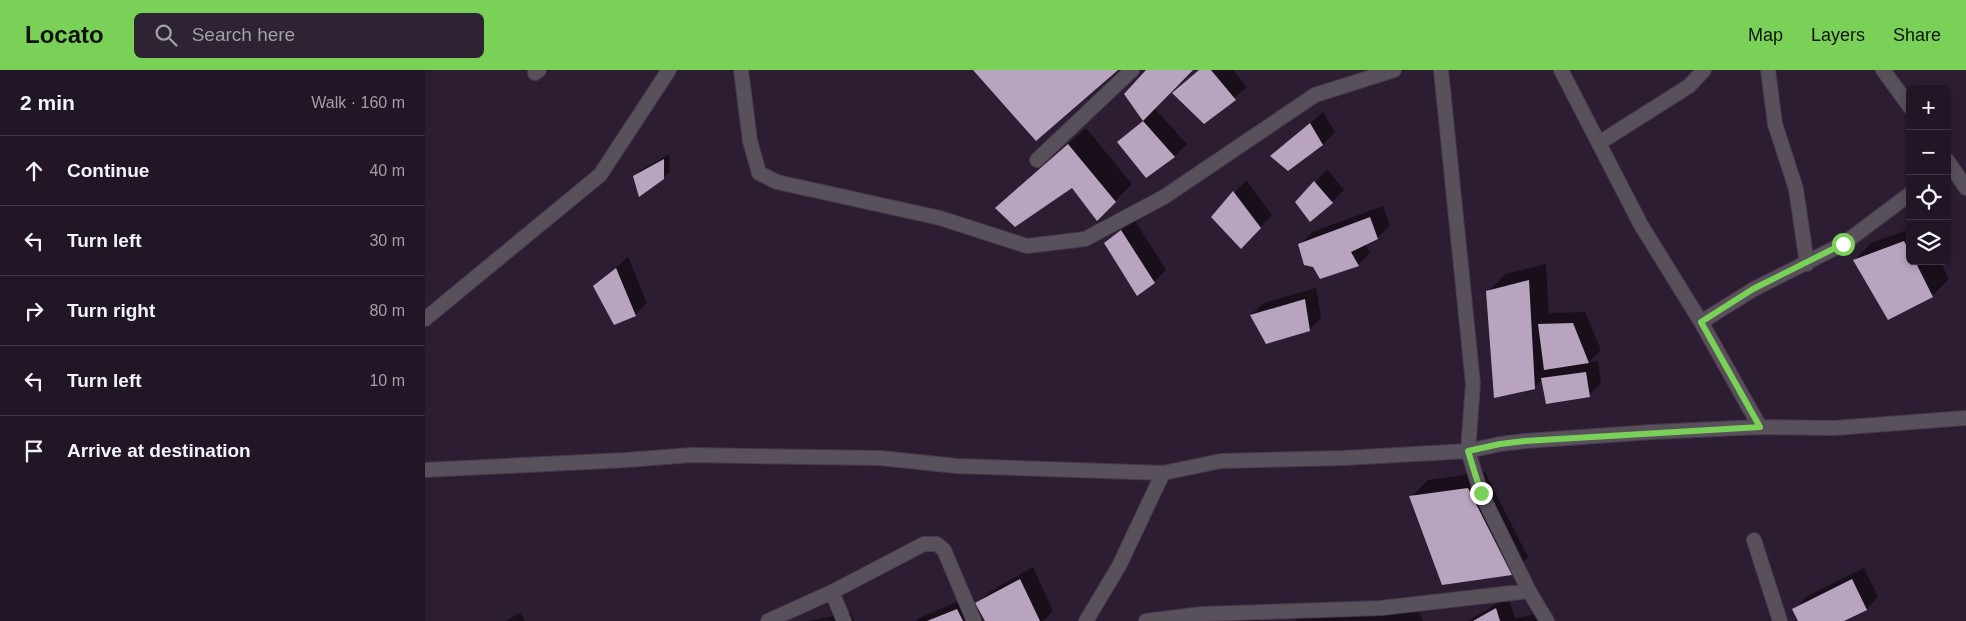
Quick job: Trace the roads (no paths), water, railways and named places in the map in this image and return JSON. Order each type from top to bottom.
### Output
[{"type":"street","points":[[425,319],[600,175],[669,70]]},
{"type":"street","points":[[741,70],[750,141],[759,173],[777,182],[940,218],[1027,246],[1085,240],[1164,198],[1315,95],[1394,70]]},
{"type":"street","points":[[1037,160],[1132,70]]},
{"type":"street","points":[[1441,70],[1473,384],[1468,451],[1481,493],[1529,591],[1547,621]]},
{"type":"street","points":[[1561,70],[1641,225],[1701,322],[1760,427]]},
{"type":"street","points":[[1599,143],[1689,86],[1704,70]]},
{"type":"street","points":[[1768,70],[1775,124],[1796,190],[1807,264]]},
{"type":"street","points":[[1883,70],[1906,102]]},
{"type":"street","points":[[1951,166],[1966,188]]},
{"type":"street","points":[[1701,322],[1753,289],[1807,264],[1843,244],[1906,197]]},
{"type":"street","points":[[425,470],[626,460],[691,454],[880,458],[957,466],[1163,473],[1221,461],[1344,458],[1468,451],[1525,441],[1760,427],[1834,428],[1966,418]]},
{"type":"street","points":[[1086,621],[1119,566],[1163,473]]},
{"type":"street","points":[[1754,540],[1780,621]]},
{"type":"street","points":[[768,621],[832,592],[924,544],[937,544],[944,550],[974,621]]},
{"type":"street","points":[[1146,621],[1202,614],[1381,608],[1529,591]]},
{"type":"street","points":[[832,592],[843,621]]}]
